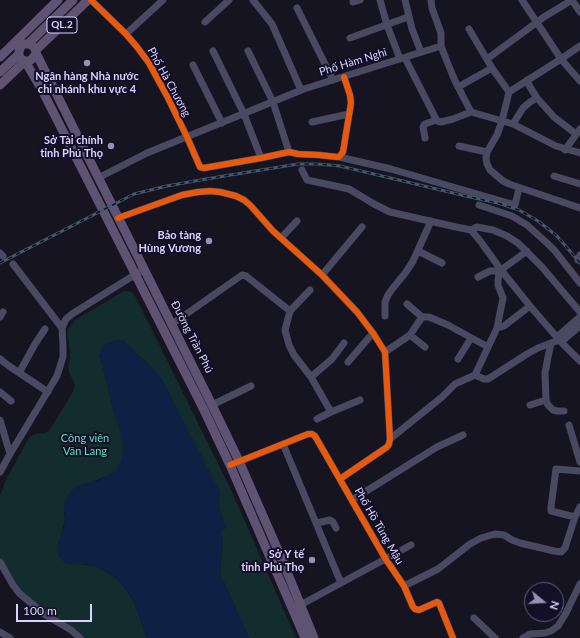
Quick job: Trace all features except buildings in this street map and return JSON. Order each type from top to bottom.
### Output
[{"type":"main road","points":[[0,57],[58,0]]},
{"type":"main road","name":"QL.2","points":[[73,0],[28,44],[21,46],[19,50],[22,57],[28,61],[32,59],[36,52],[88,0]]},
{"type":"main road","points":[[28,44],[33,46],[36,52]]},
{"type":"main road","name":"Đường Trần Phú","points":[[36,52],[239,462],[281,557],[305,638]]},
{"type":"main road","name":"QL.2","points":[[0,72],[22,57]]},
{"type":"main road","name":"QL.2","points":[[0,85],[22,57]]},
{"type":"main road","name":"Đường Trần Phú","points":[[22,57],[45,96],[203,408],[296,607],[314,638]]},
{"type":"street","name":"Phố Hà Chương","points":[[91,0],[126,34],[149,63],[167,96],[200,167],[204,168],[261,158]]},
{"type":"street","points":[[126,34],[163,0]]},
{"type":"street","points":[[205,22],[229,0]]},
{"type":"street","points":[[253,0],[272,24],[301,90]]},
{"type":"street","points":[[380,0],[387,25],[436,120]]},
{"type":"street","points":[[404,0],[408,17],[421,52]]},
{"type":"street","points":[[431,0],[432,8],[441,33],[441,46],[458,87],[471,112]]},
{"type":"street","points":[[522,0],[561,60],[580,81]]},
{"type":"street","points":[[487,59],[537,22],[572,0],[580,12]]},
{"type":"street","points":[[297,8],[333,80]]},
{"type":"street","points":[[350,38],[408,17]]},
{"type":"street","points":[[469,29],[492,68],[509,92]]},
{"type":"street","name":"Phố Hàm Nghi","points":[[98,178],[147,153],[301,90],[441,46]]},
{"type":"street","points":[[580,46],[561,60],[509,92],[502,121],[497,135],[487,152],[486,158],[490,170],[503,181],[519,188],[580,208]]},
{"type":"street","points":[[213,51],[244,114],[261,158],[289,152],[339,157],[391,169],[515,205],[519,188]]},
{"type":"street","points":[[248,51],[273,102],[289,152]]},
{"type":"street","points":[[193,65],[222,123]]},
{"type":"street","points":[[458,87],[492,68]]},
{"type":"street","points":[[339,157],[343,152],[351,99],[344,77]]},
{"type":"street","points":[[527,80],[537,98],[554,117],[578,132],[565,150]]},
{"type":"street","points":[[513,124],[523,108],[537,98]]},
{"type":"street","points":[[425,138],[423,127],[425,124],[436,120],[441,122],[453,119],[471,112],[513,124],[551,144],[565,150],[580,153]]},
{"type":"street","points":[[312,122],[349,114]]},
{"type":"street","points":[[459,146],[487,152]]},
{"type":"street","points":[[302,170],[307,180],[345,188],[390,212],[471,230],[478,227],[500,232],[527,251],[580,312]]},
{"type":"street","points":[[554,176],[580,184]]},
{"type":"street","points":[[118,218],[182,195],[198,192],[220,192],[244,200],[257,212],[273,231],[322,275],[353,308],[373,333],[384,352],[390,439],[387,447],[340,480]]},
{"type":"street","points":[[479,205],[512,216],[527,225],[554,250],[580,283]]},
{"type":"street","points":[[281,238],[297,221]]},
{"type":"street","points":[[385,316],[385,307],[388,295],[409,267],[418,251],[431,221]]},
{"type":"street","points":[[322,275],[362,227]]},
{"type":"street","points":[[471,230],[481,242],[500,271],[580,361]]},
{"type":"street","points":[[418,251],[442,262]]},
{"type":"street","points":[[478,277],[490,271],[500,271],[527,251]]},
{"type":"street","points":[[13,264],[62,328]]},
{"type":"street","points":[[0,472],[57,376],[62,357],[62,328],[66,320],[72,314],[144,268]]},
{"type":"street","points":[[390,439],[442,397],[455,384],[475,374],[497,328],[503,298],[498,285],[500,271]]},
{"type":"street","points":[[172,324],[242,275],[246,276],[290,311]]},
{"type":"street","points":[[310,290],[290,311],[285,330],[289,345],[296,358],[311,377],[331,412]]},
{"type":"street","points":[[407,304],[422,317],[429,317],[448,325],[488,347]]},
{"type":"street","points":[[497,328],[504,326],[530,306]]},
{"type":"street","points":[[384,352],[410,335],[422,317]]},
{"type":"street","points":[[559,339],[580,317]]},
{"type":"street","points":[[475,374],[484,379],[488,379],[527,354],[559,339],[580,326]]},
{"type":"street","points":[[19,373],[45,329]]},
{"type":"street","points":[[348,362],[373,333]]},
{"type":"street","points":[[410,335],[425,346]]},
{"type":"street","points":[[458,359],[471,338]]},
{"type":"street","points":[[551,343],[545,374],[546,400],[548,405],[553,410],[564,411]]},
{"type":"street","points":[[311,377],[332,359],[344,344]]},
{"type":"street","points":[[0,359],[48,392]]},
{"type":"street","points":[[212,405],[251,386]]},
{"type":"street","points":[[0,392],[11,401]]},
{"type":"street","points":[[317,419],[360,400]]},
{"type":"street","points":[[530,405],[546,400]]},
{"type":"street","points":[[0,420],[10,454]]},
{"type":"street","points":[[569,425],[580,462]]},
{"type":"street","name":"Phố Hồ Tùng Mậu","points":[[230,466],[308,434],[315,436],[385,558],[404,586],[415,609],[419,610],[436,602],[439,603],[453,638]]},
{"type":"street","points":[[352,500],[437,447],[462,435]]},
{"type":"street","points":[[283,444],[341,583]]},
{"type":"street","points":[[575,517],[551,511],[551,506],[556,469],[580,471]]},
{"type":"street","points":[[404,586],[438,569],[470,544],[481,538],[495,534],[504,535],[520,543],[561,552],[565,548],[575,517],[580,507]]},
{"type":"street","points":[[316,524],[330,520],[336,528]]},
{"type":"street","points":[[296,607],[411,545]]},
{"type":"street","points":[[1,565],[13,586],[19,593],[44,614],[71,630],[80,638]]},
{"type":"street","points":[[523,638],[530,634],[551,631],[558,626],[580,584]]},
{"type":"street","points":[[474,618],[496,638]]},
{"type":"street","points":[[0,632],[10,638]]},
{"type":"green space","name":"Công viên Văn Lang","points":[[124,291],[134,294],[155,336],[233,494],[296,638],[249,638],[220,573],[223,541],[220,531],[226,528],[218,505],[220,493],[165,385],[157,373],[123,341],[99,356],[114,412],[122,435],[123,454],[116,471],[92,482],[83,484],[64,512],[65,520],[61,535],[79,564],[100,568],[117,579],[134,602],[147,638],[80,638],[31,604],[5,569],[0,555],[0,495],[6,480],[28,439],[35,434],[49,431],[74,390],[75,385],[69,372],[68,365],[70,351],[67,334],[69,328],[75,320]]},
{"type":"water","points":[[118,340],[123,341],[146,362],[157,373],[165,385],[220,493],[218,505],[226,528],[220,531],[223,541],[220,573],[249,638],[147,638],[134,602],[117,579],[100,568],[85,564],[70,564],[64,562],[59,557],[57,550],[64,527],[64,504],[67,497],[76,487],[100,480],[116,471],[123,454],[122,435],[114,412],[99,356],[104,345]]},
{"type":"railway","points":[[0,263],[134,194],[167,186],[298,164],[340,166],[498,203],[519,210],[538,221],[557,236],[580,263]]},
{"type":"cycle path","points":[[91,0],[126,34],[149,63],[167,96],[200,167],[204,168],[289,152],[339,157],[343,152],[351,103],[344,77]]},
{"type":"cycle path","points":[[118,218],[182,195],[198,192],[220,192],[236,196],[250,205],[273,231],[322,275],[357,312],[385,352],[390,439],[387,447],[340,479]]},
{"type":"cycle path","points":[[230,465],[308,434],[315,436],[385,558],[404,586],[413,607],[419,610],[437,602],[439,603],[453,638]]},
{"type":"place","name":"Ngân hàng Nhà nước chi nhánh khu vực 4","points":[[87,63]]},
{"type":"place","name":"Sở Tài chính tỉnh Phú Thọ","points":[[111,146]]},
{"type":"place","name":"Bảo tàng Hùng Vương","points":[[209,241]]},
{"type":"place","name":"Sở Y tế tỉnh Phú Thọ","points":[[312,560]]}]
